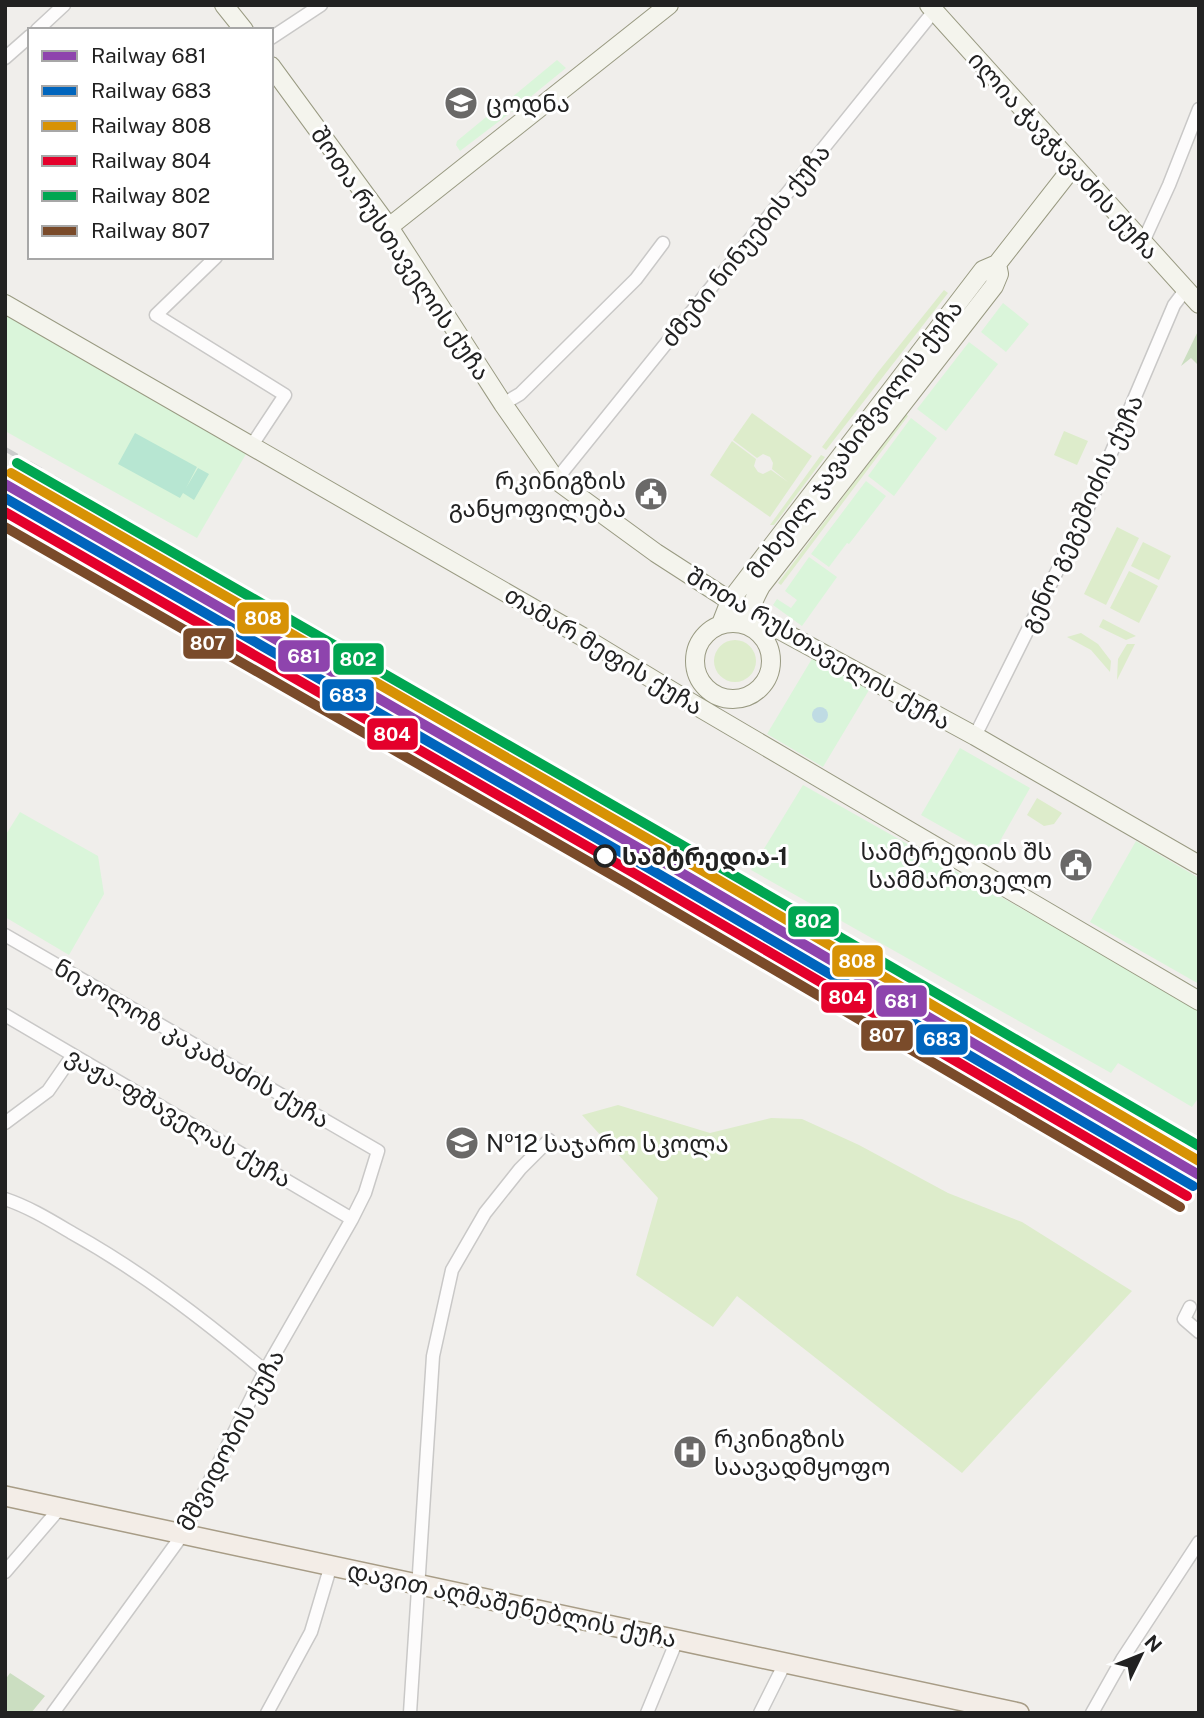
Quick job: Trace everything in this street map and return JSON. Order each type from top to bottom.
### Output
[{"type":"main road","points":[[224,5],[242,28]]},
{"type":"main road","points":[[389,227],[669,5]]},
{"type":"main road","name":"ილია ჭავჭავაძის ქუჩა","points":[[932,8],[1199,304]]},
{"type":"main road","name":"შოთა რუსთაველის ქუჩა","points":[[273,69],[389,227],[503,404],[556,480],[656,553],[752,615],[975,736],[1199,865]]},
{"type":"main road","name":"მიხეილ ჯავახიშვილის ქუჩა","points":[[721,624],[730,601],[983,270],[997,264],[1065,177],[1072,164]]},
{"type":"main road","name":"მიხეილ ჯავახიშვილის ქუჩა","points":[[752,615],[750,607],[761,586],[994,286],[999,274],[997,264]]},
{"type":"main road","name":"თამარ მეფის ქუჩა","points":[[5,304],[583,637],[1199,1001]]},
{"type":"main road","points":[[716,716],[759,689],[769,673],[771,654],[752,615]]},
{"type":"main road","points":[[695,705],[698,678],[694,660],[699,642],[712,628],[721,624],[739,623],[748,625],[763,637]]},
{"type":"main road","points":[[698,678],[712,693],[722,698],[742,698]]},
{"type":"main road","name":"დავით აღმაშენებლის ქუჩა","points":[[5,1496],[1019,1713]]},
{"type":"street","points":[[39,28],[64,5]]},
{"type":"street","points":[[273,37],[321,5]]},
{"type":"street","name":"ძმები ნინუების ქუჩა","points":[[556,480],[932,8]]},
{"type":"street","points":[[5,58],[28,38]]},
{"type":"street","points":[[1143,242],[1199,109]]},
{"type":"street","points":[[503,404],[520,394],[636,279],[663,243]]},
{"type":"street","points":[[214,259],[156,315],[285,394],[252,445]]},
{"type":"street","name":"გენო გეგეშიძის ქუჩა","points":[[975,736],[1084,517],[1174,305],[1186,289]]},
{"type":"street","name":"ნიკოლოზ კაკაბაძის ქუჩა","points":[[5,935],[378,1151]]},
{"type":"street","name":"ვაჟა-ფშაველას ქუჩა","points":[[5,1015],[352,1219]]},
{"type":"street","points":[[5,1124],[48,1091],[73,1055]]},
{"type":"street","points":[[411,1713],[433,1356],[452,1270],[485,1213],[520,1169],[549,1140]]},
{"type":"street","name":"მშვიდობის ქუჩა","points":[[53,1713],[183,1534],[265,1371],[352,1219],[365,1193],[378,1151]]},
{"type":"street","points":[[5,1199],[24,1205],[109,1254],[202,1318],[265,1371]]},
{"type":"street","points":[[1190,1307],[1184,1320],[1199,1332]]},
{"type":"street","points":[[5,1572],[60,1508]]},
{"type":"street","points":[[1092,1713],[1123,1658],[1199,1542]]},
{"type":"street","points":[[267,1713],[311,1632],[331,1565]]},
{"type":"street","points":[[647,1713],[677,1640]]},
{"type":"street","points":[[760,1713],[785,1663]]},
{"type":"green space","points":[[557,60],[566,68],[512,112],[505,103]]},
{"type":"green space","points":[[502,104],[510,113],[460,151],[456,145],[457,141]]},
{"type":"green space","points":[[944,290],[948,293],[826,450],[822,447],[878,372]]},
{"type":"green space","points":[[1003,303],[1029,324],[1006,352],[981,332]]},
{"type":"green space","points":[[5,315],[246,454],[197,538],[5,431]]},
{"type":"green space","points":[[1199,329],[1199,366],[1191,358],[1181,366]]},
{"type":"green space","points":[[969,342],[998,364],[946,431],[917,409]]},
{"type":"green space","points":[[752,413],[812,456],[770,517],[710,475],[732,441],[756,459],[754,466],[758,472],[763,474],[771,470],[788,482],[772,469],[770,457],[763,454],[757,458],[733,440]]},
{"type":"green space","points":[[906,414],[908,416],[781,585],[778,583]]},
{"type":"green space","points":[[911,418],[937,438],[894,496],[868,476]]},
{"type":"green space","points":[[1064,431],[1088,441],[1077,465],[1054,455]]},
{"type":"green space","points":[[135,433],[197,467],[186,488],[198,468],[209,474],[194,500],[183,493],[180,498],[118,464]]},
{"type":"green space","points":[[821,455],[825,457],[774,525],[770,525]]},
{"type":"green space","points":[[866,481],[886,496],[829,567],[811,554]]},
{"type":"green space","points":[[1117,527],[1139,538],[1106,605],[1084,594]]},
{"type":"green space","points":[[1143,542],[1171,556],[1159,580],[1131,566]]},
{"type":"green space","points":[[809,557],[837,577],[802,626],[773,605],[777,599],[791,608],[797,600],[785,591]]},
{"type":"green space","points":[[1129,571],[1158,586],[1139,623],[1110,608]]},
{"type":"green space","points":[[1103,619],[1136,636],[1126,640],[1099,627]]},
{"type":"green space","points":[[1081,633],[1098,644],[1111,661],[1110,672],[1091,650],[1067,637]]},
{"type":"green space","points":[[735,640],[750,646],[756,661],[750,676],[735,682],[720,676],[714,661],[720,646]]},
{"type":"green space","points":[[1127,644],[1135,644],[1117,680],[1118,659]]},
{"type":"green space","points":[[813,657],[869,690],[823,767],[767,734]]},
{"type":"green space","points":[[960,748],[1030,788],[992,855],[921,815]]},
{"type":"green space","points":[[803,785],[1199,1009],[1199,1097],[1192,1107],[1118,1063],[1111,1073],[751,870]]},
{"type":"green space","points":[[1037,798],[1062,813],[1054,824],[1044,826],[1027,815]]},
{"type":"green space","points":[[20,812],[98,856],[104,894],[69,955],[5,917],[5,836]]},
{"type":"green space","points":[[1136,841],[1199,878],[1199,984],[1090,922]]},
{"type":"green space","points":[[618,1105],[710,1133],[771,1118],[802,1119],[859,1145],[948,1193],[1022,1222],[1132,1291],[962,1473],[737,1296],[713,1327],[636,1275],[658,1198],[582,1115]]},
{"type":"green space","points":[[10,1673],[45,1696],[31,1713],[5,1713],[5,1680]]},
{"type":"water","points":[[820,707],[826,709],[826,721],[820,723],[814,721],[812,715],[814,709]]},
{"type":"railway","points":[[5,449],[293,616]]},
{"type":"railway","points":[[5,497],[1199,1188]]},
{"type":"rail line","name":"802","points":[[17,463],[1199,1146]]},
{"type":"rail line","name":"808","points":[[11,473],[650,840],[1199,1161]]},
{"type":"rail line","name":"681","points":[[5,484],[644,851],[1199,1175]]},
{"type":"rail line","name":"683","points":[[5,498],[638,862],[1193,1186]]},
{"type":"rail line","name":"804","points":[[5,512],[632,872],[1187,1196]]},
{"type":"rail line","name":"807","points":[[5,527],[626,883],[1180,1207]]},
{"type":"place","name":"ცოდნა","points":[[461,103]]},
{"type":"place","name":"რკინიგზის განყოფილება","points":[[651,494]]},
{"type":"place","name":"სამტრედია-1","points":[[605,856]]},
{"type":"place","name":"სამტრედიის შს სამმართველო","points":[[1076,865]]},
{"type":"place","name":"№12 საჯარო სკოლა","points":[[462,1143]]},
{"type":"place","name":"რკინიგზის საავადმყოფო","points":[[690,1452]]}]
